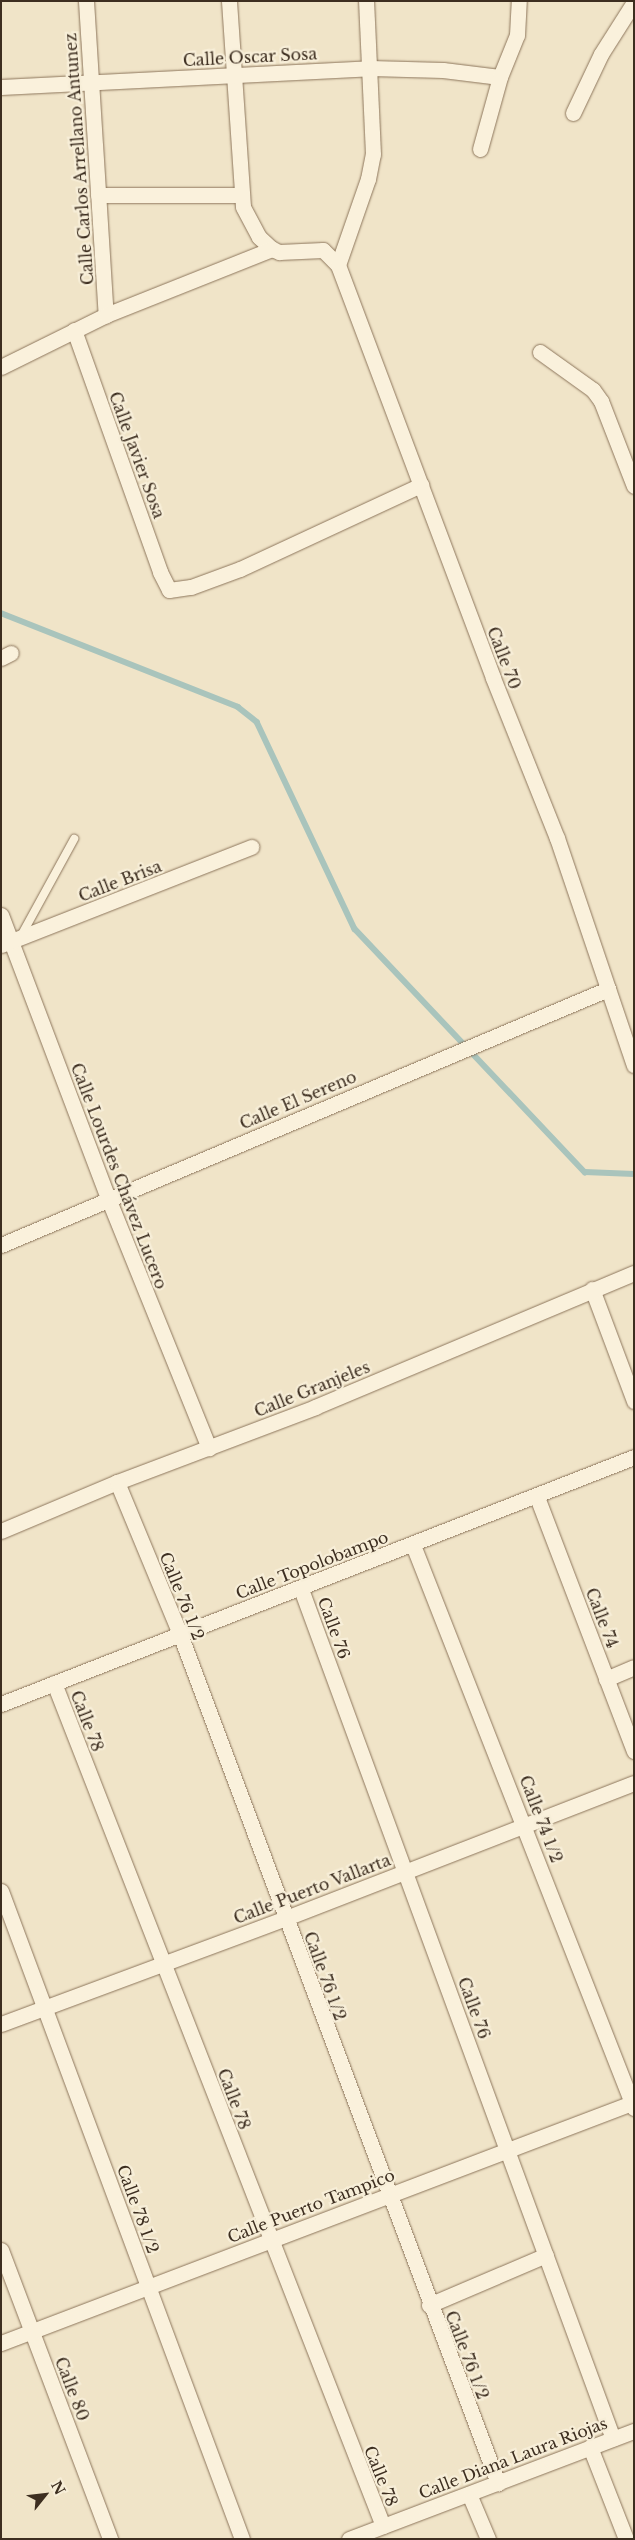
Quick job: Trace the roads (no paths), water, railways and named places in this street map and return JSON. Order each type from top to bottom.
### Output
[{"type":"street","name":"Calle Carlos Arrellano Antunez","points":[[86,1],[106,315]]},
{"type":"street","points":[[229,1],[240,195],[249,222],[272,249],[279,252],[323,250],[338,265],[368,179],[373,154],[366,1]]},
{"type":"street","points":[[480,149],[500,77],[517,35],[519,1]]},
{"type":"street","points":[[573,113],[601,54],[634,2]]},
{"type":"street","name":"Calle Oscar Sosa","points":[[1,87],[370,68],[443,70],[500,77]]},
{"type":"street","points":[[98,195],[240,195]]},
{"type":"street","points":[[1,367],[106,315],[272,249]]},
{"type":"street","name":"Calle 70","points":[[338,265],[557,838],[634,1065]]},
{"type":"street","name":"Calle Javier Sosa","points":[[74,330],[160,572],[169,590],[191,587],[240,569],[421,485]]},
{"type":"street","points":[[540,352],[593,390],[601,401],[634,486]]},
{"type":"street","name":"Calle Brisa","points":[[11,942],[251,847]]},
{"type":"street","name":"Calle Lourdes Chávez Lucero","points":[[1,915],[108,1198],[208,1448]]},
{"type":"street","name":"Calle El Sereno","points":[[1,1245],[108,1198],[608,989]]},
{"type":"street","name":"Calle Granjeles","points":[[1,1532],[117,1482],[324,1404],[592,1289],[634,1273]]},
{"type":"street","points":[[592,1289],[634,1401]]},
{"type":"street","name":"Calle Topolobampo","points":[[1,1704],[414,1545],[634,1457]]},
{"type":"street","name":"Calle 76 1/2","points":[[117,1482],[180,1634],[388,2196],[498,2482]]},
{"type":"street","name":"Calle 74","points":[[537,1497],[634,1751]]},
{"type":"street","name":"Calle 74 1/2","points":[[414,1545],[633,2104]]},
{"type":"street","name":"Calle 76","points":[[301,1589],[613,2439]]},
{"type":"street","points":[[606,1679],[634,1667]]},
{"type":"street","name":"Calle 78","points":[[54,1683],[382,2526]]},
{"type":"street","name":"Calle Puerto Vallarta","points":[[1,2024],[286,1918],[634,1782]]},
{"type":"street","name":"Calle 78 1/2","points":[[1,1891],[242,2539]]},
{"type":"street","name":"Calle Puerto Tampico","points":[[1,2343],[633,2104]]},
{"type":"street","name":"Calle 80","points":[[1,2250],[110,2539]]},
{"type":"street","points":[[429,2305],[546,2255]]},
{"type":"street","name":"Calle Diana Laura Riojas","points":[[350,2539],[634,2431]]},
{"type":"street","points":[[590,2447],[626,2539]]},
{"type":"street","points":[[469,2494],[488,2539]]},
{"type":"lane","points":[[11,942],[74,839]]},
{"type":"waterway","points":[[1,613],[238,707],[257,722],[355,929],[585,1172],[634,1174]]}]
